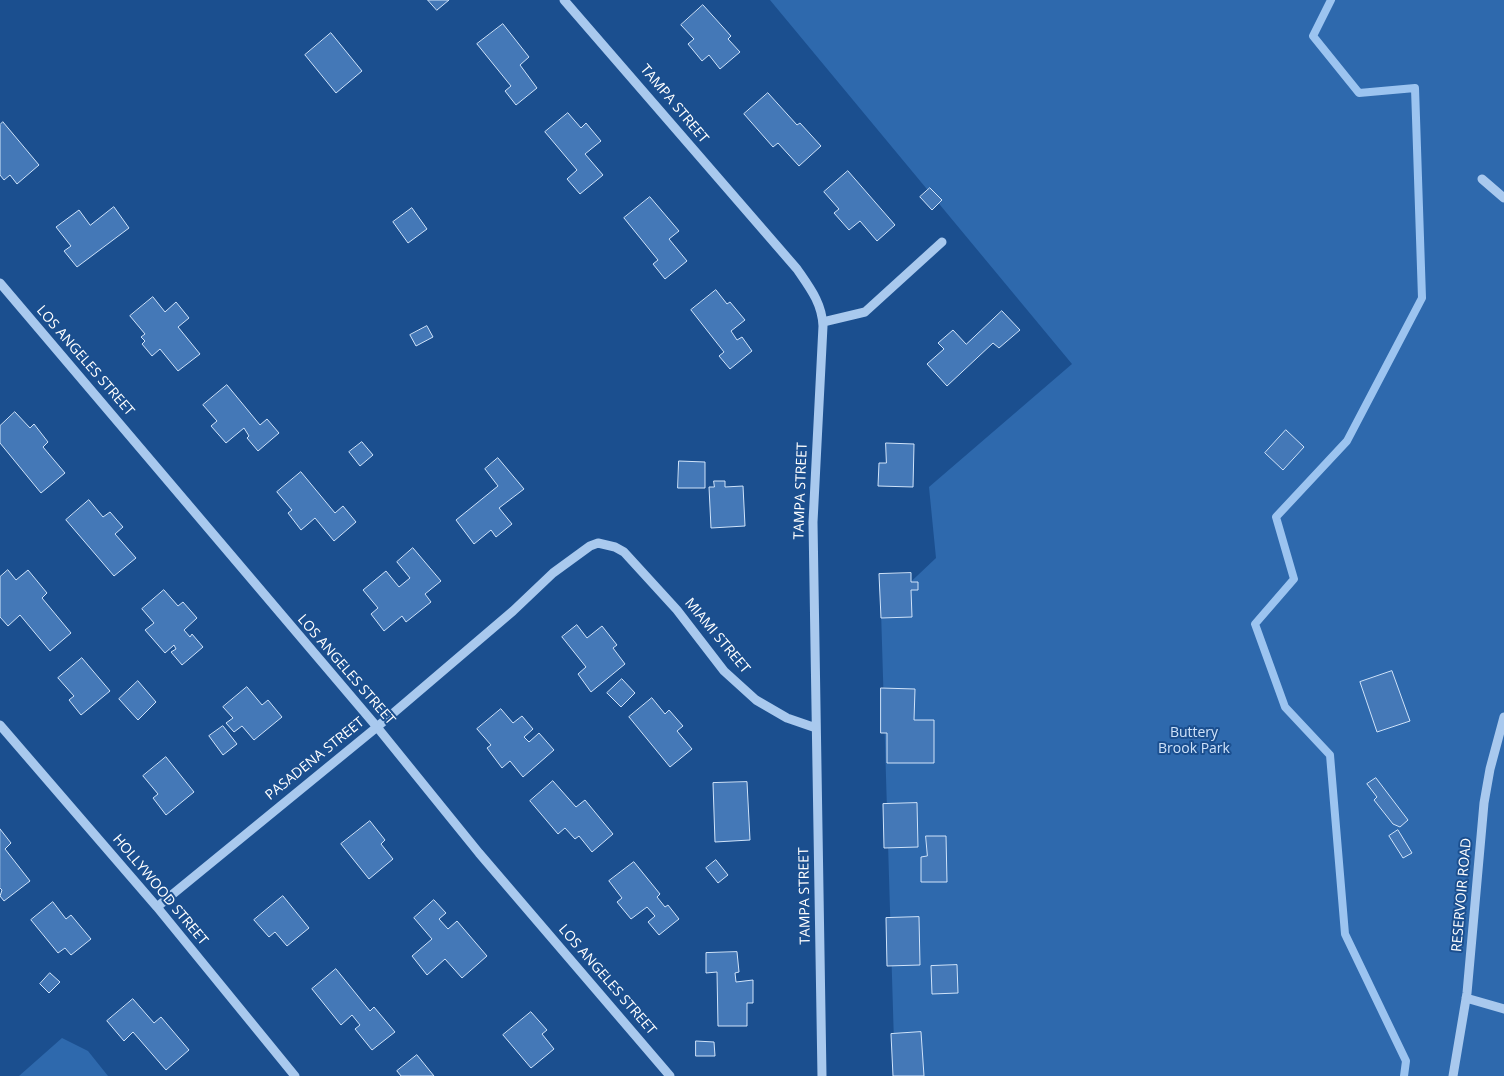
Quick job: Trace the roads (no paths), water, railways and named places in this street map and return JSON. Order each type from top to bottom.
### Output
[{"type":"street","name":"TAMPA STREET","points":[[564,0],[797,269],[817,299],[823,322],[813,522],[822,1076]]},
{"type":"street","points":[[1482,179],[1504,198]]},
{"type":"street","points":[[823,322],[865,312],[942,242]]},
{"type":"street","name":"LOS ANGELES STREET","points":[[0,283],[377,726],[479,853],[670,1076]]},
{"type":"street","name":"PASADENA STREET","points":[[157,907],[377,726],[513,611],[553,573],[590,546],[598,543],[608,545]]},
{"type":"street","name":"MIAMI STREET","points":[[608,545],[624,552],[652,581],[724,671],[756,700],[787,718],[816,728]]},
{"type":"street","name":"RESERVOIR ROAD","points":[[1453,1076],[1466,998],[1484,803],[1490,769],[1504,717]]},
{"type":"street","name":"HOLLYWOOD STREET","points":[[0,725],[157,907],[295,1076]]},
{"type":"street","points":[[1466,998],[1504,1009]]},
{"type":"waterway","points":[[1331,0],[1313,36],[1359,93],[1415,88],[1422,298],[1347,441],[1276,517],[1294,579],[1255,624],[1285,707],[1330,755],[1345,934],[1406,1061],[1404,1076]]},
{"type":"park label","name":"Buttery Brook Park","points":[[1194,742]]}]
